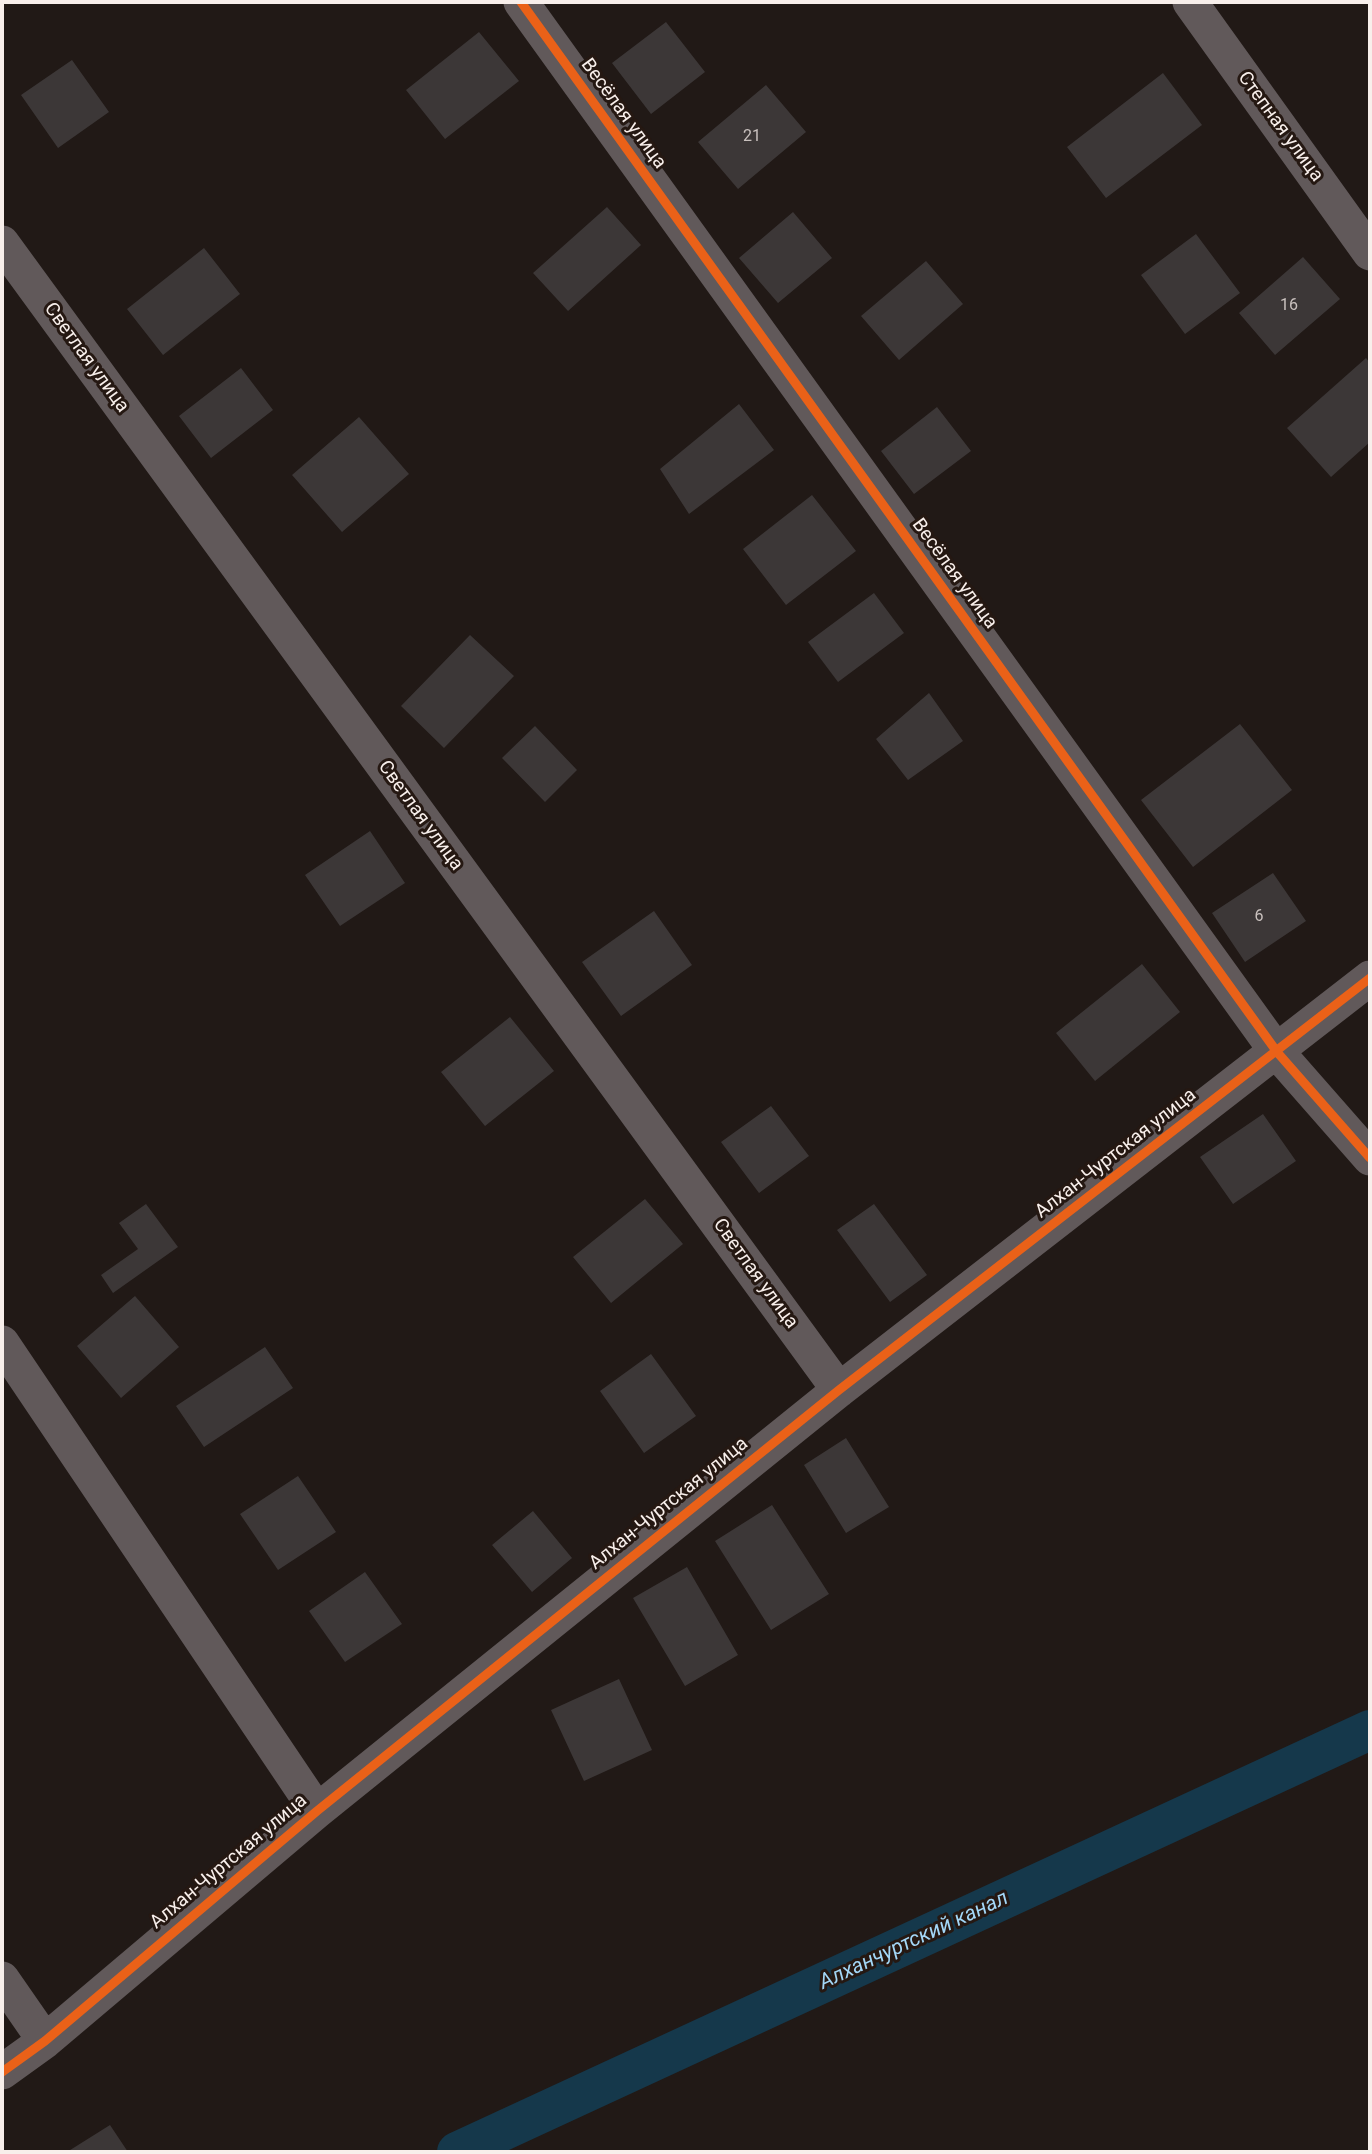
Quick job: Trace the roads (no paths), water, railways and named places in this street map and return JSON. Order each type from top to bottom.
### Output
[{"type":"street","name":"Весёлая улица","points":[[521,2],[1277,1052],[1370,1158]]},
{"type":"street","name":"Степная улица","points":[[1190,2],[1370,253]]},
{"type":"street","name":"Светлая улица","points":[[2,243],[839,1390]]},
{"type":"street","name":"Алхан-Чуртская улица","points":[[2,2072],[45,2041],[317,1811],[839,1390],[1370,978]]},
{"type":"street","points":[[2,1342],[317,1811]]},
{"type":"street","points":[[2,1979],[45,2041]]},
{"type":"waterway","name":"Алханчуртский канал","points":[[457,2152],[1370,1730]]}]
